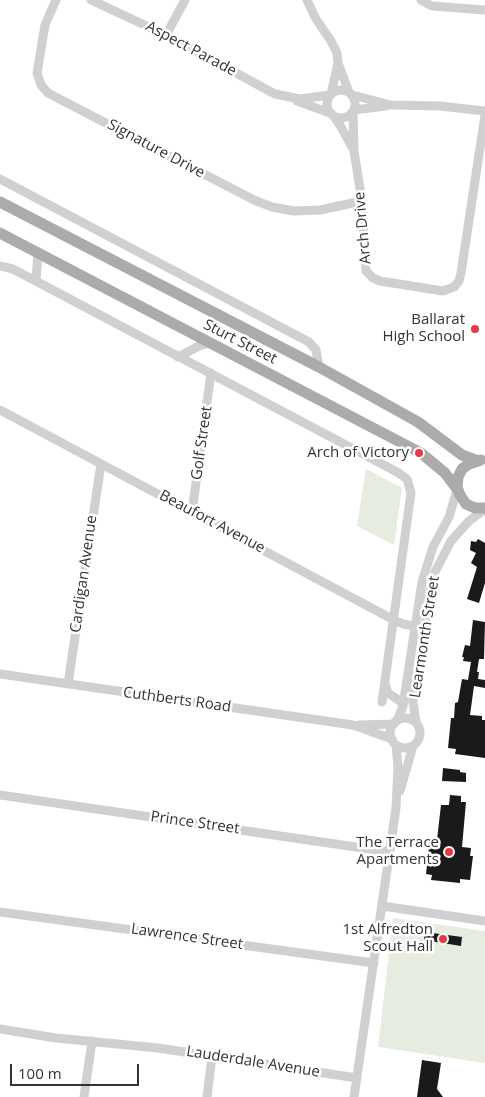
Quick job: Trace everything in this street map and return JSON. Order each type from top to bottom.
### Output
[{"type":"main road","name":"Sturt Street","points":[[0,202],[319,367],[418,422],[462,455],[481,461]]},
{"type":"main road","name":"Sturt Street","points":[[0,233],[421,453],[437,465],[466,504],[475,508],[485,509]]},
{"type":"main road","points":[[457,490],[458,477],[462,469],[469,464],[481,461]]},
{"type":"street","name":"Signature Drive","points":[[56,0],[45,25],[38,73],[41,85],[48,92],[254,200],[272,207],[294,211],[320,210],[362,201]]},
{"type":"street","name":"Aspect Parade","points":[[91,0],[166,34],[271,92],[331,114]]},
{"type":"street","points":[[166,34],[185,0]]},
{"type":"street","points":[[307,0],[316,19],[334,45],[338,63],[355,104],[353,111]]},
{"type":"street","points":[[421,0],[432,6],[485,10]]},
{"type":"street","points":[[338,63],[327,105],[331,114],[346,117],[353,111],[391,105],[440,106],[485,113]]},
{"type":"street","points":[[330,95],[338,90],[391,105]]},
{"type":"street","name":"Aspect Parade","points":[[290,98],[309,99],[330,95]]},
{"type":"street","name":"Arch Drive","points":[[353,111],[354,151],[362,201],[365,268],[369,275],[383,282],[438,290],[448,290],[454,286],[459,281],[462,270],[485,113]]},
{"type":"street","name":"Arch Drive","points":[[331,114],[342,127],[354,151]]},
{"type":"street","points":[[0,179],[310,342],[315,348],[319,367]]},
{"type":"street","points":[[36,281],[38,252]]},
{"type":"street","points":[[0,266],[10,267],[405,477],[411,493],[382,702]]},
{"type":"street","points":[[178,357],[199,346],[210,343]]},
{"type":"street","name":"Golf Street","points":[[192,512],[211,373]]},
{"type":"street","name":"Beaufort Avenue","points":[[0,410],[394,620],[425,628]]},
{"type":"street","name":"Cardigan Avenue","points":[[68,684],[101,464]]},
{"type":"street","name":"Learmonth Street","points":[[396,722],[403,706],[422,582],[430,556],[449,517],[457,490]]},
{"type":"street","name":"Learmonth Street","points":[[416,722],[413,702],[431,584],[439,562],[451,541],[485,509]]},
{"type":"street","points":[[474,518],[485,516]]},
{"type":"street","name":"Cuthberts Road","points":[[0,674],[353,725],[396,722]]},
{"type":"street","name":"Learmonth Street","points":[[385,681],[388,693],[400,701],[403,706]]},
{"type":"street","points":[[354,1097],[396,808],[398,767],[391,731],[396,722],[405,718],[416,722],[420,735],[413,746],[396,808]]},
{"type":"street","name":"Cuthberts Road","points":[[353,725],[394,742]]},
{"type":"street","points":[[394,742],[404,748],[413,746]]},
{"type":"street","name":"Prince Street","points":[[0,795],[390,852]]},
{"type":"street","points":[[382,906],[485,921]]},
{"type":"street","name":"Lawrence Street","points":[[0,912],[374,963]]},
{"type":"street","name":"Lauderdale Avenue","points":[[0,1029],[158,1048],[356,1078]]},
{"type":"street","points":[[84,1097],[92,1041]]},
{"type":"street","points":[[207,1097],[212,1056]]},
{"type":"shaded area","points":[[366,469],[402,488],[394,545],[357,526]]},
{"type":"shaded area","points":[[393,918],[485,931],[485,1063],[378,1047]]},
{"type":"building","points":[[478,539],[485,543],[485,583],[479,603],[467,599],[477,567],[471,563],[476,553],[470,550],[471,541],[476,542]]},
{"type":"building","points":[[473,620],[485,622],[484,659],[479,659],[477,672],[479,672],[478,679],[485,680],[485,688],[474,686],[470,715],[482,716],[482,720],[485,720],[485,758],[455,754],[456,749],[448,748],[451,718],[454,718],[455,703],[458,702],[462,679],[468,680],[471,662],[463,661],[464,657],[462,657],[465,645],[470,646]]},
{"type":"building","points":[[443,768],[460,770],[460,772],[466,773],[466,782],[442,781]]},
{"type":"building","points":[[450,795],[461,796],[461,802],[466,802],[462,847],[471,848],[470,856],[473,856],[470,880],[460,879],[460,883],[431,880],[432,875],[426,874],[429,847],[436,848],[441,805],[449,805]]},
{"type":"building","name":"1st Alfredton Scout Hall","points":[[425,932],[462,937],[461,946],[424,940]]},
{"type":"building","points":[[422,1060],[441,1063],[437,1089],[443,1097],[417,1097]]},
{"type":"place","name":"Ballarat High School","points":[[475,329]]},
{"type":"place","name":"Arch of Victory","points":[[419,453]]},
{"type":"place","name":"The Terrace Apartments","points":[[449,852]]},
{"type":"place","name":"1st Alfredton Scout Hall","points":[[443,939]]}]
